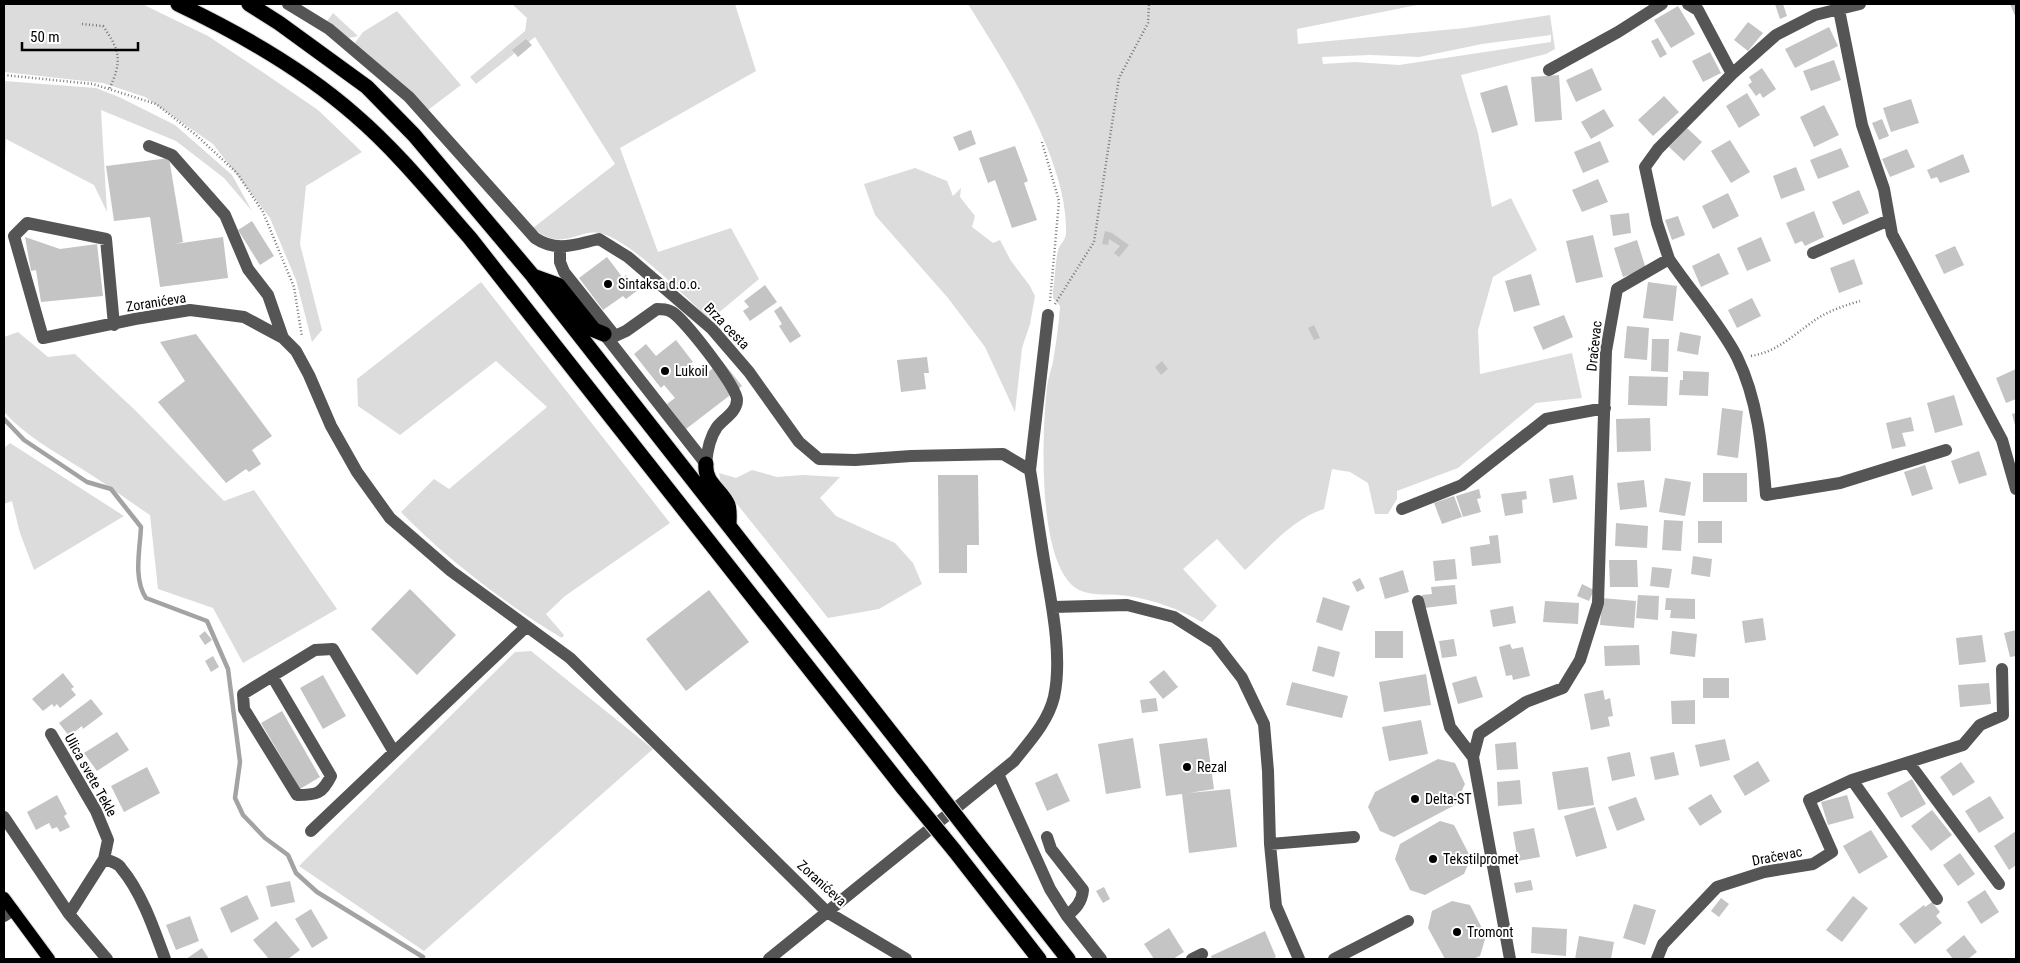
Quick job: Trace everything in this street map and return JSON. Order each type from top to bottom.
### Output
[{"type":"highway","points":[[178,4],[217,24],[301,75],[355,114],[397,155],[470,238],[1039,959]]},
{"type":"highway","points":[[249,4],[279,23],[367,87],[420,142],[533,276],[1068,959]]},
{"type":"highway","points":[[533,276],[558,285],[594,330],[610,335]]},
{"type":"highway","points":[[706,464],[705,471],[709,480],[728,506],[729,525]]},
{"type":"main road","points":[[4,898],[8,913],[50,959]]},
{"type":"street","points":[[288,4],[329,29],[409,97],[535,238],[550,246],[560,248],[560,262],[564,272],[706,464]]},
{"type":"street","points":[[1549,70],[1618,32],[1662,4]]},
{"type":"street","points":[[1688,4],[1698,10],[1732,74]]},
{"type":"street","points":[[1860,4],[1814,15],[1776,35],[1732,74],[1658,148],[1644,167],[1657,223],[1669,259],[1725,336],[1748,382],[1762,437],[1766,495],[1840,483],[1946,450]]},
{"type":"street","points":[[1838,10],[1862,125],[1884,189],[1892,234],[2002,440],[2016,489]]},
{"type":"street","points":[[149,146],[172,155],[225,215],[248,270],[268,295],[283,338]]},
{"type":"street","points":[[1813,253],[1889,220]]},
{"type":"street","name":"Zoranićeva","points":[[114,325],[106,239],[27,223],[14,236],[43,338],[114,325],[135,319],[190,310],[244,317],[283,338],[296,351],[309,375],[331,426],[353,464],[390,518],[451,570],[570,658],[730,814],[827,912],[906,959]]},
{"type":"street","name":"Brza cesta","points":[[560,248],[599,239],[628,257],[712,329],[749,372],[799,442],[819,459],[855,460],[911,456],[1003,454],[1030,470]]},
{"type":"street","name":"Dračevac","points":[[1473,757],[1480,734],[1526,702],[1563,688],[1580,660],[1598,603],[1606,351],[1617,289],[1669,259]]},
{"type":"street","points":[[665,308],[675,297]]},
{"type":"street","points":[[610,335],[626,331],[657,309],[665,308],[676,315],[705,348],[736,392],[738,401],[733,411],[716,428],[706,464]]},
{"type":"street","points":[[769,959],[1014,761],[1039,729],[1054,696],[1056,656],[1053,607],[1030,470],[1048,315]]},
{"type":"street","points":[[1402,509],[1462,485],[1546,419],[1605,408]]},
{"type":"street","name":"Dračevac","points":[[1418,601],[1450,727],[1473,757],[1510,959]]},
{"type":"street","points":[[1053,607],[1128,605],[1174,617],[1215,643],[1242,678],[1264,724],[1268,771],[1270,844],[1276,906],[1299,959]]},
{"type":"street","points":[[311,831],[526,627]]},
{"type":"street","points":[[272,676],[331,776],[325,787],[315,795],[297,794],[244,709],[243,694],[272,676],[315,650],[333,649],[394,752]]},
{"type":"street","name":"Dračevac","points":[[1656,959],[1662,944],[1717,887],[1764,872],[1812,864],[1832,852],[1809,800],[1852,780],[1963,745],[1980,725],[2003,715],[2002,669]]},
{"type":"street","name":"Ulica svete Tekle","points":[[51,734],[96,811],[108,840],[104,859]]},
{"type":"street","points":[[1909,763],[2000,884]]},
{"type":"street","points":[[998,774],[1050,889],[1067,916],[1101,959]]},
{"type":"street","points":[[1852,780],[1938,899]]},
{"type":"street","points":[[4,817],[68,914],[107,959]]},
{"type":"street","points":[[1047,836],[1051,849],[1083,890],[1082,898],[1077,908],[1067,916]]},
{"type":"street","points":[[1270,844],[1354,837]]},
{"type":"street","points":[[68,914],[104,859],[120,866],[137,893],[155,931],[165,959]]},
{"type":"street","points":[[1334,959],[1408,921]]},
{"type":"path","points":[[1048,315],[1094,242],[1119,78],[1148,23],[1149,4]]},
{"type":"path","points":[[82,24],[102,26],[115,44],[119,68],[109,90]]},
{"type":"path","points":[[1042,142],[1059,201],[1048,315]]},
{"type":"path","points":[[1737,358],[1763,354],[1787,342],[1811,322],[1834,309],[1860,300]]},
{"type":"shaded area","points":[[4,4],[142,4],[208,36],[261,71],[318,110],[362,152],[306,186],[300,244],[322,330],[312,342],[296,280],[270,218],[213,144],[145,97],[103,83],[4,72]]},
{"type":"shaded area","points":[[512,4],[735,4],[756,71],[620,148],[658,252],[731,228],[759,279],[710,320],[660,273],[618,241],[597,233],[554,239],[544,236],[533,228],[615,164],[535,37],[476,84],[470,77],[525,31],[527,18]]},
{"type":"shaded area","points":[[968,4],[1422,4],[1297,29],[1298,44],[1465,28],[1550,15],[1555,49],[1546,54],[1461,75],[1478,133],[1492,207],[1511,198],[1537,250],[1493,277],[1478,330],[1480,374],[1572,353],[1582,398],[1536,403],[1458,468],[1397,491],[1397,499],[1388,514],[1375,514],[1368,483],[1350,472],[1332,469],[1324,509],[1291,527],[1245,570],[1217,539],[1183,569],[1217,606],[1202,622],[1175,609],[1148,600],[1079,590],[1065,577],[1055,555],[1045,496],[1045,407],[1060,306],[1053,298],[1053,292],[1058,250],[1066,233],[1064,205],[1057,175],[1032,114],[1000,55]],"holes":[[[1551,35],[1551,42],[1399,65],[1355,62],[1323,64],[1322,57],[1370,55],[1419,57],[1482,44]]]},
{"type":"shaded area","points":[[397,11],[461,85],[428,110],[354,44],[363,32]]},
{"type":"shaded area","points":[[333,13],[358,36],[349,38],[327,21]]},
{"type":"shaded area","points":[[4,81],[96,88],[119,97],[175,125],[232,175],[252,211],[224,178],[176,141],[101,110],[107,212],[94,185],[6,139],[4,178]]},
{"type":"shaded area","points":[[915,168],[947,181],[953,196],[961,188],[960,197],[975,216],[972,227],[993,243],[1000,240],[1011,261],[1030,286],[1035,296],[1030,324],[1022,348],[1015,412],[985,347],[948,298],[875,215],[864,184]]},
{"type":"shaded area","points":[[481,282],[670,523],[565,596],[546,614],[564,635],[562,638],[477,580],[401,512],[434,479],[449,489],[547,407],[496,361],[400,435],[358,406],[357,379]]},
{"type":"shaded area","points":[[18,332],[48,357],[75,354],[136,411],[224,501],[254,490],[337,609],[243,663],[213,608],[158,589],[150,515],[31,436],[4,412],[4,337]]},
{"type":"shaded area","points":[[10,443],[124,516],[34,570],[20,533],[12,501],[4,504],[4,448]]},
{"type":"shaded area","points":[[752,470],[777,477],[803,475],[840,477],[820,498],[836,516],[895,543],[913,563],[922,584],[879,609],[828,618],[721,484],[719,473],[736,478]]},
{"type":"shaded area","points":[[531,651],[653,749],[424,951],[299,866],[515,652]]},
{"type":"building","points":[[1775,4],[1783,4],[1787,16],[1780,19]]},
{"type":"building","points":[[2010,4],[2016,4],[2016,18]]},
{"type":"building","points":[[1678,6],[1695,34],[1671,48],[1654,20]]},
{"type":"building","points":[[1748,22],[1763,33],[1748,51],[1734,40]]},
{"type":"building","points":[[1829,27],[1838,46],[1795,68],[1785,49]]},
{"type":"building","points":[[1658,38],[1667,54],[1660,58],[1651,41]]},
{"type":"building","points":[[526,39],[532,45],[518,57],[512,50]]},
{"type":"building","points":[[1710,52],[1721,73],[1703,82],[1692,61]]},
{"type":"building","points":[[1834,60],[1841,80],[1811,91],[1803,71]]},
{"type":"building","points":[[1592,68],[1602,90],[1576,102],[1566,80]]},
{"type":"building","points":[[1762,68],[1776,89],[1763,98],[1760,93],[1756,96],[1748,85],[1752,82],[1749,77]]},
{"type":"building","points":[[1559,75],[1562,120],[1535,122],[1531,77]]},
{"type":"building","points":[[1507,85],[1518,125],[1492,133],[1480,93]]},
{"type":"building","points":[[1747,93],[1760,115],[1739,128],[1726,106]]},
{"type":"building","points":[[1664,96],[1679,112],[1653,136],[1638,120]]},
{"type":"building","points":[[1911,99],[1919,123],[1891,132],[1883,108]]},
{"type":"building","points":[[1824,105],[1839,135],[1814,147],[1800,117]]},
{"type":"building","points":[[1604,109],[1614,126],[1591,139],[1581,122]]},
{"type":"building","points":[[1882,119],[1889,136],[1879,140],[1872,123]]},
{"type":"building","points":[[1687,128],[1702,142],[1684,161],[1669,147]]},
{"type":"building","points":[[971,130],[976,144],[959,151],[953,137]]},
{"type":"building","points":[[1730,140],[1750,172],[1731,183],[1711,151]]},
{"type":"building","points":[[1600,141],[1609,162],[1583,173],[1574,152]]},
{"type":"building","points":[[1015,146],[1028,181],[1024,183],[1037,220],[1012,228],[995,180],[988,183],[979,158]]},
{"type":"building","points":[[1841,148],[1849,167],[1818,179],[1810,160]]},
{"type":"building","points":[[1907,149],[1915,167],[1890,177],[1882,159]]},
{"type":"building","points":[[1963,154],[1970,172],[1940,183],[1937,177],[1931,179],[1927,170]]},
{"type":"building","points":[[169,158],[183,242],[175,244],[223,237],[228,278],[160,287],[150,217],[114,221],[106,166]]},
{"type":"building","points":[[1796,167],[1805,190],[1781,199],[1773,176]]},
{"type":"building","points":[[1598,179],[1608,202],[1582,212],[1572,190]]},
{"type":"building","points":[[1859,190],[1869,213],[1843,225],[1832,202]]},
{"type":"building","points":[[1728,193],[1739,216],[1713,229],[1702,206]]},
{"type":"building","points":[[1814,211],[1824,237],[1805,246],[1802,241],[1795,244],[1786,223]]},
{"type":"building","points":[[1629,213],[1631,233],[1613,236],[1610,215]]},
{"type":"building","points":[[1678,216],[1685,235],[1672,240],[1665,220]]},
{"type":"building","points":[[252,221],[274,256],[260,265],[238,230]]},
{"type":"building","points":[[1105,231],[1112,233],[1129,245],[1119,257],[1114,253],[1120,246],[1109,239],[1108,245],[1102,244]]},
{"type":"building","points":[[1593,235],[1603,277],[1576,283],[1566,241]]},
{"type":"building","points":[[25,237],[60,249],[97,244],[103,296],[41,302],[36,270],[31,271]]},
{"type":"building","points":[[1761,237],[1771,261],[1747,271],[1737,248]]},
{"type":"building","points":[[1637,240],[1646,269],[1623,277],[1614,248]]},
{"type":"building","points":[[1955,246],[1964,265],[1944,274],[1935,255]]},
{"type":"building","points":[[1719,253],[1729,274],[1701,287],[1692,266]]},
{"type":"building","name":"Sintaksa d.o.o.","points":[[607,257],[623,278],[626,275],[638,290],[626,299],[623,296],[603,310],[579,278]]},
{"type":"building","points":[[1854,259],[1863,284],[1839,293],[1830,268]]},
{"type":"building","points":[[1531,274],[1540,305],[1514,312],[1505,281]]},
{"type":"building","points":[[1648,282],[1677,286],[1673,321],[1643,318]]},
{"type":"building","points":[[765,285],[777,302],[750,321],[743,311],[749,307],[744,301]]},
{"type":"building","points":[[1752,298],[1761,316],[1737,328],[1728,310]]},
{"type":"building","points":[[781,306],[801,336],[790,343],[779,326],[782,324],[774,311]]},
{"type":"building","points":[[1564,315],[1573,337],[1543,350],[1533,327]]},
{"type":"building","points":[[1314,325],[1320,338],[1314,340],[1308,328]]},
{"type":"building","points":[[1627,326],[1649,328],[1647,360],[1624,358]]},
{"type":"building","points":[[1680,332],[1701,336],[1698,355],[1677,351]]},
{"type":"building","points":[[196,334],[272,436],[252,450],[261,464],[249,472],[246,469],[226,483],[158,402],[185,381],[160,342]]},
{"type":"building","points":[[1652,339],[1669,339],[1668,372],[1651,371]]},
{"type":"building","points":[[676,340],[702,377],[722,361],[742,386],[686,429],[667,404],[675,398],[664,385],[661,388],[634,354],[646,344],[656,356]]},
{"type":"building","points":[[927,357],[929,373],[924,373],[926,389],[901,392],[897,360]]},
{"type":"building","points":[[1162,361],[1168,369],[1161,375],[1155,367]]},
{"type":"building","points":[[2016,369],[2016,399],[2006,403],[1996,378]]},
{"type":"building","points":[[1683,371],[1709,372],[1708,396],[1679,395]]},
{"type":"building","points":[[1629,376],[1668,377],[1667,406],[1628,405]]},
{"type":"building","points":[[1954,395],[1963,425],[1935,433],[1927,403]]},
{"type":"building","points":[[1722,408],[1743,411],[1738,458],[1717,455]]},
{"type":"building","points":[[2016,413],[2016,429],[2012,414]]},
{"type":"building","points":[[1911,417],[1914,431],[1902,433],[1906,446],[1892,449],[1886,423]]},
{"type":"building","points":[[1650,418],[1651,451],[1617,452],[1616,419]]},
{"type":"building","points":[[1979,451],[1987,475],[1959,484],[1951,461]]},
{"type":"building","points":[[1925,465],[1933,489],[1912,496],[1904,472]]},
{"type":"building","points":[[1703,473],[1747,473],[1747,502],[1703,502]]},
{"type":"building","points":[[938,475],[978,475],[979,545],[967,545],[967,573],[939,573]]},
{"type":"building","points":[[1573,475],[1577,499],[1553,503],[1549,479]]},
{"type":"building","points":[[1665,478],[1691,482],[1685,516],[1659,512]]},
{"type":"building","points":[[1644,480],[1647,507],[1620,510],[1617,483]]},
{"type":"building","points":[[1479,489],[1481,498],[1477,499],[1481,512],[1463,517],[1456,496]]},
{"type":"building","points":[[1526,491],[1527,499],[1522,500],[1523,513],[1505,516],[1501,494]]},
{"type":"building","points":[[1454,496],[1462,517],[1442,524],[1434,503]]},
{"type":"building","points":[[1664,520],[1683,521],[1681,551],[1662,550]]},
{"type":"building","points":[[1698,521],[1722,521],[1722,543],[1698,543]]},
{"type":"building","points":[[1616,523],[1648,526],[1647,548],[1615,546]]},
{"type":"building","points":[[1498,535],[1501,563],[1472,566],[1470,547],[1490,544],[1489,536]]},
{"type":"building","points":[[1693,556],[1712,559],[1710,577],[1691,574]]},
{"type":"building","points":[[1455,559],[1457,579],[1435,581],[1433,561]]},
{"type":"building","points":[[1609,560],[1637,560],[1638,587],[1610,587]]},
{"type":"building","points":[[1652,567],[1672,569],[1669,588],[1650,586]]},
{"type":"building","points":[[1403,570],[1409,592],[1385,599],[1379,578]]},
{"type":"building","points":[[1360,578],[1365,588],[1357,592],[1352,582]]},
{"type":"building","points":[[1582,584],[1594,590],[1589,601],[1577,596]]},
{"type":"building","points":[[1455,585],[1457,604],[1424,608],[1422,595],[1432,594],[1431,587]]},
{"type":"building","points":[[410,589],[456,635],[417,675],[371,629]]},
{"type":"building","points":[[709,590],[749,642],[686,691],[646,639]]},
{"type":"building","points":[[1638,595],[1659,596],[1658,620],[1636,618]]},
{"type":"building","points":[[1323,597],[1350,606],[1342,631],[1316,622]]},
{"type":"building","points":[[1602,598],[1636,601],[1634,628],[1600,625]]},
{"type":"building","points":[[1666,598],[1695,599],[1695,619],[1670,618],[1671,610],[1665,610]]},
{"type":"building","points":[[1545,601],[1579,603],[1578,624],[1543,622]]},
{"type":"building","points":[[1513,606],[1516,623],[1493,627],[1490,610]]},
{"type":"building","points":[[1763,618],[1766,640],[1745,643],[1742,621]]},
{"type":"building","points":[[2016,630],[2016,656],[2010,657],[2004,633]]},
{"type":"building","points":[[205,631],[212,640],[205,645],[199,636]]},
{"type":"building","points":[[1375,631],[1403,631],[1403,658],[1375,658]]},
{"type":"building","points":[[1672,631],[1697,634],[1695,657],[1670,654]]},
{"type":"building","points":[[1982,635],[1986,662],[1959,665],[1956,638]]},
{"type":"building","points":[[1454,639],[1457,656],[1442,658],[1439,641]]},
{"type":"building","points":[[1510,644],[1512,649],[1523,647],[1530,676],[1513,680],[1512,675],[1506,676],[1499,647]]},
{"type":"building","points":[[1639,645],[1640,665],[1605,666],[1604,646]]},
{"type":"building","points":[[1318,646],[1340,652],[1334,677],[1312,671]]},
{"type":"building","points":[[213,656],[219,667],[211,672],[205,661]]},
{"type":"building","points":[[1164,670],[1178,687],[1163,699],[1149,682]]},
{"type":"building","points":[[63,673],[74,687],[71,689],[76,695],[60,708],[57,704],[54,707],[52,704],[43,711],[32,699]]},
{"type":"building","points":[[1426,674],[1431,705],[1384,712],[1379,682]]},
{"type":"building","points":[[323,675],[346,716],[323,729],[300,688]]},
{"type":"building","points":[[1476,676],[1483,697],[1458,704],[1452,683]]},
{"type":"building","points":[[1703,678],[1729,678],[1729,698],[1703,698]]},
{"type":"building","points":[[1292,682],[1348,696],[1342,718],[1286,705]]},
{"type":"building","points":[[1989,683],[1991,704],[1960,707],[1958,685]]},
{"type":"building","points":[[1603,690],[1605,700],[1610,698],[1613,716],[1608,717],[1610,726],[1591,730],[1584,694]]},
{"type":"building","points":[[1156,698],[1158,711],[1142,713],[1140,700]]},
{"type":"building","points":[[91,699],[103,714],[83,729],[82,726],[69,736],[59,723]]},
{"type":"building","points":[[1695,700],[1695,724],[1672,724],[1671,701]]},
{"type":"building","points":[[282,711],[320,777],[300,789],[261,723]]},
{"type":"building","points":[[1421,720],[1428,754],[1389,761],[1382,727]]},
{"type":"building","points":[[117,732],[129,750],[97,771],[84,753]]},
{"type":"building","points":[[1133,738],[1141,788],[1106,794],[1098,744]]},
{"type":"building","points":[[1207,738],[1214,789],[1189,793],[1230,789],[1237,847],[1189,853],[1182,794],[1166,796],[1159,744]]},
{"type":"building","points":[[1725,739],[1730,760],[1700,767],[1695,745]]},
{"type":"building","points":[[1516,742],[1518,769],[1497,770],[1495,744]]},
{"type":"building","points":[[1630,752],[1635,776],[1612,781],[1607,757]]},
{"type":"building","points":[[1674,752],[1679,775],[1655,780],[1650,757]]},
{"type":"building","name":"Delta-ST","points":[[1438,759],[1455,763],[1465,784],[1455,805],[1394,837],[1380,831],[1368,807],[1375,792]]},
{"type":"building","points":[[1758,761],[1770,781],[1745,796],[1733,776]]},
{"type":"building","points":[[1961,762],[1975,782],[1953,796],[1940,777]]},
{"type":"building","points":[[147,767],[160,793],[124,812],[111,786]]},
{"type":"building","points":[[1588,767],[1594,805],[1558,810],[1552,772]]},
{"type":"building","points":[[1057,773],[1070,801],[1047,811],[1035,783]]},
{"type":"building","points":[[1912,779],[1926,804],[1901,818],[1887,793]]},
{"type":"building","points":[[1520,780],[1522,804],[1498,806],[1497,782]]},
{"type":"building","points":[[1711,794],[1722,812],[1700,826],[1688,808]]},
{"type":"building","points":[[57,795],[67,814],[64,816],[70,827],[60,832],[57,827],[52,829],[49,823],[36,830],[27,812]]},
{"type":"building","points":[[1847,795],[1854,818],[1828,825],[1821,802]]},
{"type":"building","points":[[1990,796],[2004,818],[1979,833],[1965,811]]},
{"type":"building","points":[[1636,797],[1645,820],[1617,831],[1608,807]]},
{"type":"building","points":[[1595,807],[1607,848],[1576,857],[1564,816]]},
{"type":"building","points":[[1932,810],[1952,835],[1931,851],[1911,826]]},
{"type":"building","name":"Tekstilpromet","points":[[1440,821],[1454,825],[1471,858],[1464,874],[1425,895],[1410,890],[1395,859],[1400,844]]},
{"type":"building","points":[[1534,828],[1540,857],[1518,861],[1513,832]]},
{"type":"building","points":[[1871,830],[1888,857],[1859,874],[1843,846]]},
{"type":"building","points":[[2016,831],[2016,865],[2009,870],[1994,846]]},
{"type":"building","points":[[1960,853],[1975,874],[1958,886],[1943,865]]},
{"type":"building","points":[[1531,880],[1533,890],[1516,893],[1514,883]]},
{"type":"building","points":[[290,881],[295,902],[271,907],[266,886]]},
{"type":"building","points":[[1104,887],[1110,899],[1103,903],[1096,891]]},
{"type":"building","points":[[1985,890],[1999,912],[1981,924],[1967,902]]},
{"type":"building","points":[[247,895],[259,919],[231,933],[220,908]]},
{"type":"building","points":[[1853,896],[1868,908],[1842,942],[1826,930]]},
{"type":"building","points":[[1721,898],[1729,904],[1719,917],[1711,911]]},
{"type":"building","name":"Tromont","points":[[1452,901],[1470,905],[1486,936],[1480,956],[1473,959],[1445,959],[1428,928],[1432,911]]},
{"type":"building","points":[[1932,902],[1940,912],[1936,916],[1942,923],[1915,944],[1899,924],[1924,905],[1925,907]]},
{"type":"building","points":[[1634,904],[1656,910],[1645,945],[1623,938]]},
{"type":"building","points":[[311,909],[328,938],[312,948],[295,919]]},
{"type":"building","points":[[190,916],[199,941],[176,950],[166,925]]},
{"type":"building","points":[[276,921],[300,950],[288,959],[269,959],[253,940]]},
{"type":"building","points":[[1532,927],[1567,929],[1566,956],[1531,953]]},
{"type":"building","points":[[1169,928],[1184,952],[1173,959],[1154,959],[1144,944]]},
{"type":"building","points":[[1265,931],[1276,957],[1272,959],[1212,959],[1211,956]]},
{"type":"building","points":[[1964,935],[1977,952],[1968,959],[1953,959],[1946,950]]},
{"type":"building","points":[[1579,936],[1614,942],[1611,959],[1575,959]]},
{"type":"building","points":[[202,948],[209,959],[186,959]]},
{"type":"waterway","points":[[4,419],[24,440],[87,482],[111,489],[141,527],[138,573],[146,598],[207,621],[228,669],[240,762],[235,798],[243,815],[265,838],[288,855],[296,873],[317,892],[423,957]]},
{"type":"place","name":"Sintaksa d.o.o.","points":[[608,284]]},
{"type":"place","name":"Lukoil","points":[[665,371]]},
{"type":"place","name":"Rezal","points":[[1187,767]]},
{"type":"place","name":"Delta-ST","points":[[1415,799]]},
{"type":"place","name":"Tekstilpromet","points":[[1433,859]]},
{"type":"place","name":"Tromont","points":[[1457,932]]}]
